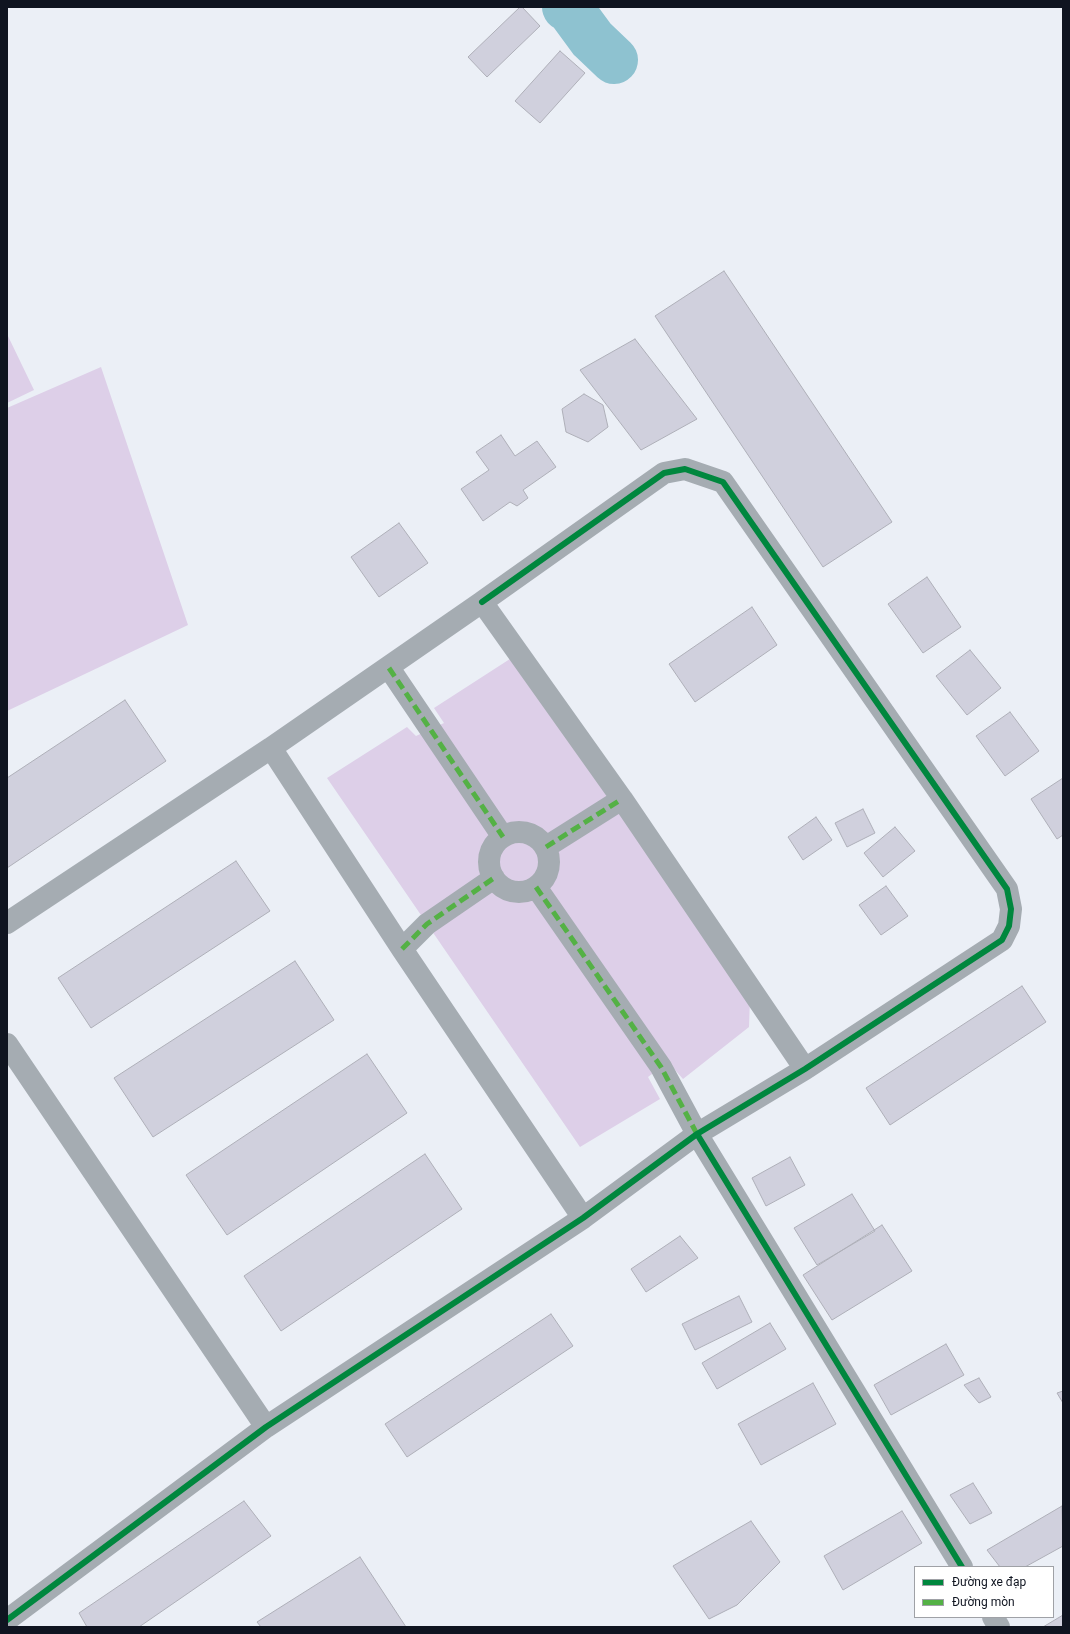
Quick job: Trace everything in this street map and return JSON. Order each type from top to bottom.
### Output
[{"type":"street","points":[[7,923],[389,668],[664,473],[685,469],[723,482],[1007,889],[1011,909],[1009,926],[1002,940],[805,1069],[696,1134],[583,1218],[266,1427],[7,1620]]},
{"type":"street","points":[[482,602],[622,799],[805,1069]]},
{"type":"street","points":[[389,668],[503,837]]},
{"type":"street","points":[[270,748],[402,949],[583,1218]]},
{"type":"street","points":[[546,848],[622,799]]},
{"type":"street","points":[[516,833],[531,835],[539,840],[546,848],[550,865],[543,881],[536,887],[527,891],[517,892],[508,890],[500,885],[494,878],[489,860],[496,844],[503,837],[516,833]]},
{"type":"street","points":[[402,949],[427,924],[494,878]]},
{"type":"street","points":[[536,887],[661,1067],[696,1134],[961,1566]]},
{"type":"street","points":[[7,1044],[266,1427]]},
{"type":"street","points":[[994,1618],[999,1627]]},
{"type":"shaded area","points":[[7,334],[34,390],[7,403]]},
{"type":"shaded area","points":[[101,367],[188,625],[7,711],[7,408]]},
{"type":"shaded area","points":[[513,657],[750,998],[749,1027],[683,1079],[668,1062],[648,1077],[660,1099],[580,1147],[327,778],[407,727],[416,736],[444,723],[434,708]]},
{"type":"building","points":[[520,7],[522,7],[540,26],[487,77],[468,57]]},
{"type":"building","points":[[560,51],[585,73],[540,123],[515,101]]},
{"type":"building","points":[[724,271],[892,522],[823,567],[655,316]]},
{"type":"building","points":[[635,339],[697,419],[641,450],[580,370]]},
{"type":"building","points":[[584,394],[603,405],[608,427],[588,442],[566,432],[562,409]]},
{"type":"building","points":[[501,435],[515,456],[537,441],[556,467],[523,490],[528,498],[517,506],[510,502],[483,521],[461,489],[489,470],[476,452]]},
{"type":"building","points":[[399,523],[428,563],[379,597],[351,557]]},
{"type":"building","points":[[927,577],[961,627],[923,653],[888,604]]},
{"type":"building","points":[[752,607],[777,645],[695,702],[669,664]]},
{"type":"building","points":[[970,650],[1001,688],[967,715],[936,676]]},
{"type":"building","points":[[125,700],[166,761],[7,868],[7,778]]},
{"type":"building","points":[[1010,712],[1039,751],[1005,776],[976,736]]},
{"type":"building","points":[[1063,778],[1063,835],[1057,839],[1031,799]]},
{"type":"building","points":[[863,809],[875,833],[847,847],[835,823]]},
{"type":"building","points":[[816,817],[832,840],[803,860],[788,837]]},
{"type":"building","points":[[895,827],[915,851],[883,877],[864,853]]},
{"type":"building","points":[[236,861],[270,911],[91,1028],[58,978]]},
{"type":"building","points":[[886,886],[908,916],[881,935],[859,905]]},
{"type":"building","points":[[295,961],[334,1020],[153,1137],[114,1078]]},
{"type":"building","points":[[1022,986],[1046,1022],[890,1125],[866,1088]]},
{"type":"building","points":[[367,1054],[407,1113],[227,1235],[186,1175]]},
{"type":"building","points":[[425,1154],[462,1209],[281,1331],[244,1276]]},
{"type":"building","points":[[790,1157],[805,1185],[766,1206],[752,1178]]},
{"type":"building","points":[[852,1194],[875,1231],[817,1265],[794,1228]]},
{"type":"building","points":[[882,1225],[912,1271],[832,1320],[803,1275]]},
{"type":"building","points":[[680,1236],[698,1258],[646,1292],[631,1269]]},
{"type":"building","points":[[739,1296],[752,1322],[695,1350],[682,1324]]},
{"type":"building","points":[[551,1314],[573,1346],[407,1457],[385,1424]]},
{"type":"building","points":[[770,1323],[786,1349],[717,1389],[702,1363]]},
{"type":"building","points":[[946,1344],[964,1375],[891,1415],[874,1385]]},
{"type":"building","points":[[979,1378],[991,1397],[979,1403],[964,1385]]},
{"type":"building","points":[[813,1383],[836,1424],[761,1465],[738,1424]]},
{"type":"building","points":[[1063,1391],[1063,1403],[1057,1393]]},
{"type":"building","points":[[973,1483],[992,1513],[970,1524],[950,1495]]},
{"type":"building","points":[[244,1501],[271,1536],[139,1627],[87,1627],[79,1613]]},
{"type":"building","points":[[1062,1506],[1063,1546],[1027,1566],[999,1566],[987,1550]]},
{"type":"building","points":[[902,1511],[922,1543],[843,1590],[824,1556]]},
{"type":"building","points":[[751,1521],[780,1562],[737,1605],[709,1619],[673,1566]]},
{"type":"building","points":[[360,1557],[406,1627],[261,1627],[257,1622]]},
{"type":"building","points":[[1063,1615],[1063,1627],[1043,1627]]},
{"type":"waterway","points":[[566,7],[570,9],[592,39],[614,60]]},
{"type":"marked path","points":[[389,668],[503,837]]},
{"type":"marked path","points":[[546,847],[622,799]]},
{"type":"marked path","points":[[402,949],[427,924],[494,878]]},
{"type":"marked path","points":[[536,887],[661,1067],[697,1134]]},
{"type":"cycle path","points":[[482,602],[664,473],[685,469],[723,482],[1007,889],[1011,909],[1009,926],[1002,940],[805,1069],[697,1134]]},
{"type":"cycle path","points":[[7,1620],[266,1427],[583,1218],[697,1134],[961,1566]]}]
